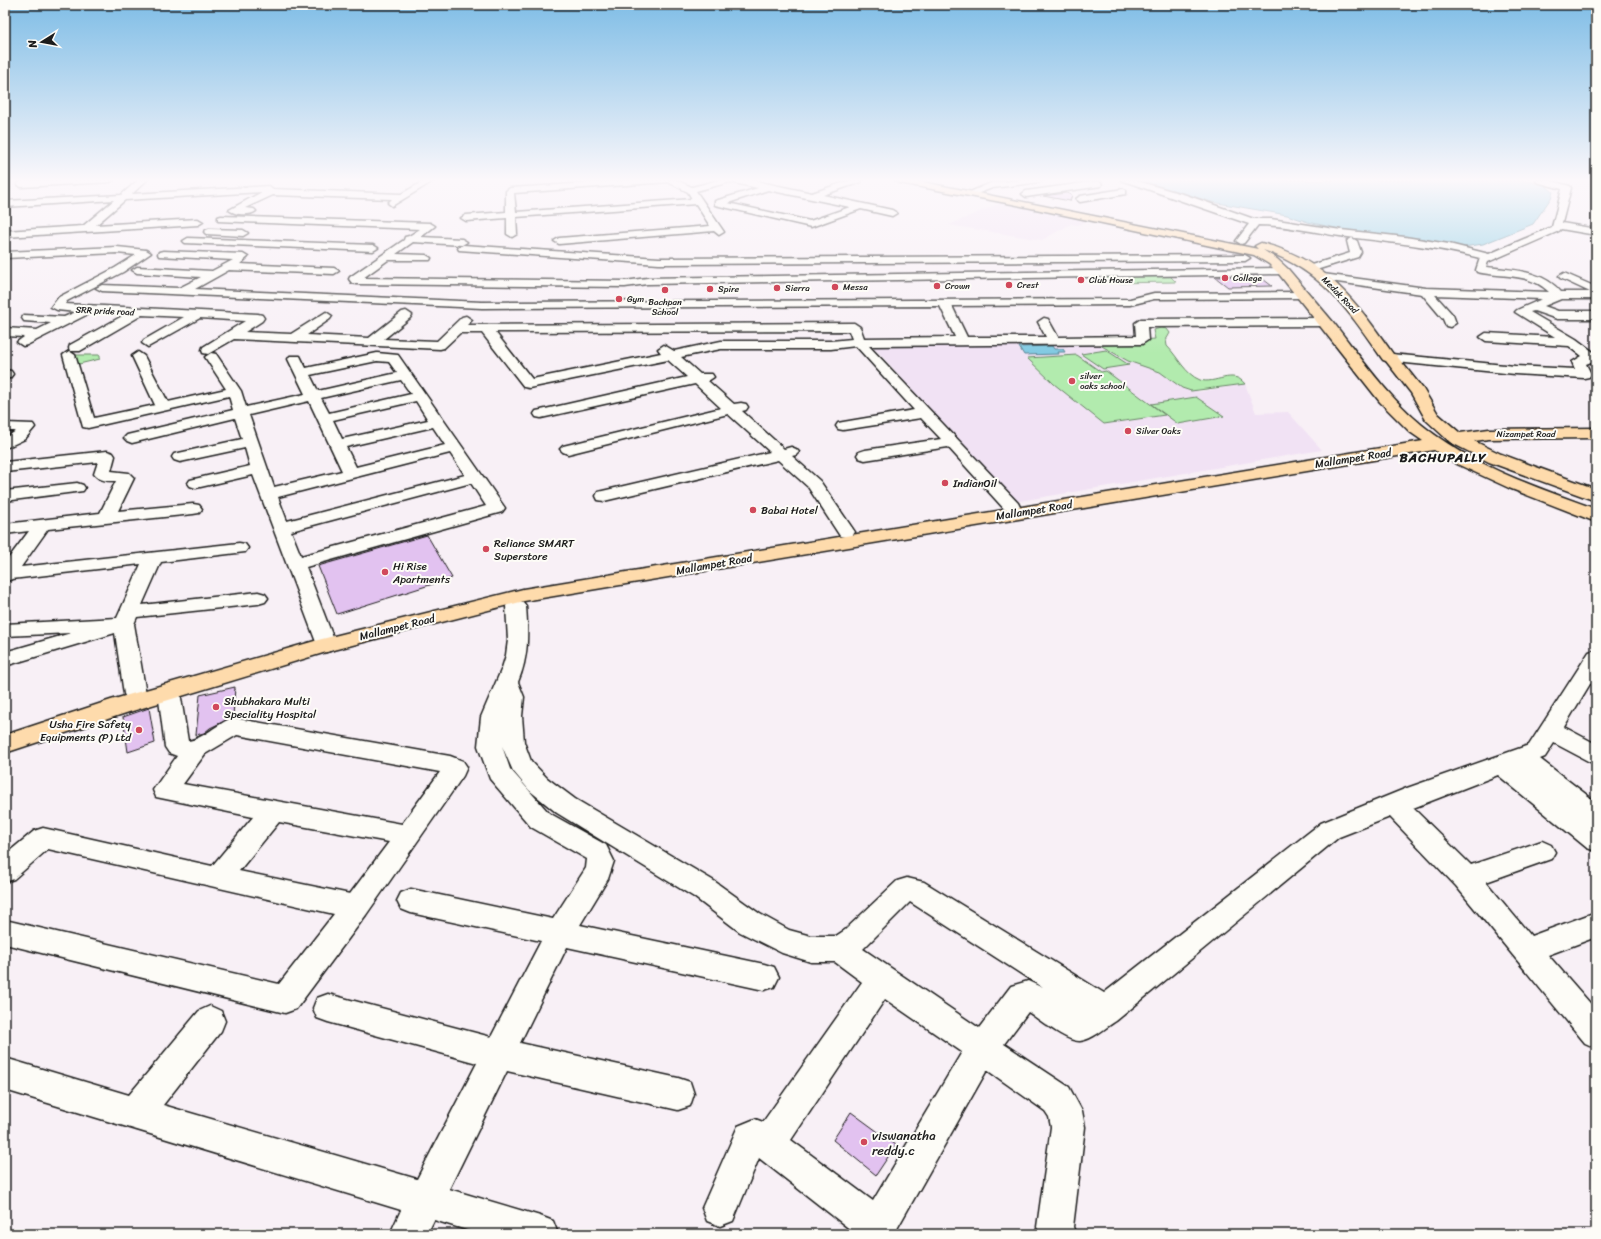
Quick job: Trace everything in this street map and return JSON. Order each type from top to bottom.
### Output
[{"type":"main road","points":[[1194,238],[1258,252],[1269,258],[1290,277],[1302,295],[1326,322],[1378,391],[1441,437],[1481,470],[1596,516]]},
{"type":"main road","points":[[1202,238],[1256,249],[1286,262],[1300,275],[1368,368],[1424,428],[1436,437],[1485,465],[1596,510]]},
{"type":"main road","points":[[1206,238],[1257,247],[1292,261],[1306,272],[1323,290],[1365,342],[1387,364]]},
{"type":"main road","name":"Medak Road","points":[[1220,238],[1289,255],[1318,272],[1359,314],[1388,357],[1387,364],[1418,392],[1441,437]]},
{"type":"main road","points":[[1408,402],[1430,425],[1465,449],[1487,460],[1596,504]]},
{"type":"main road","name":"Nizampet Road","points":[[1441,437],[1489,434],[1596,433]]},
{"type":"main road","points":[[1441,437],[1596,495]]},
{"type":"main road","name":"Mallampet Road","points":[[5,744],[325,642],[410,613],[523,586],[853,531],[1012,508],[1441,437]]},
{"type":"main road","name":"Mallampet Road","points":[[5,735],[135,694],[325,642],[523,595],[1441,437]]},
{"type":"street","points":[[5,248],[21,242],[54,238]]},
{"type":"street","points":[[559,241],[605,238]]},
{"type":"street","points":[[1241,242],[1244,238]]},
{"type":"street","points":[[1385,238],[1449,247],[1489,257]]},
{"type":"street","points":[[1477,282],[1483,260],[1533,238]]},
{"type":"street","points":[[1577,239],[1596,238]]},
{"type":"street","points":[[1269,258],[667,261],[559,254],[413,239],[398,243],[386,257],[354,280],[625,284],[647,281],[1283,271]]},
{"type":"street","points":[[188,241],[373,248]]},
{"type":"street","points":[[1318,272],[1354,255],[1356,252],[1352,241]]},
{"type":"street","points":[[398,243],[448,251]]},
{"type":"street","points":[[182,292],[268,245]]},
{"type":"street","name":"SRR pride road","points":[[5,255],[117,250],[146,253],[119,270],[62,299],[57,307],[88,310],[258,318],[233,334],[210,354],[234,391]]},
{"type":"street","points":[[163,254],[249,256]]},
{"type":"street","points":[[549,264],[559,254]]},
{"type":"street","points":[[386,257],[426,258]]},
{"type":"street","points":[[608,269],[617,258]]},
{"type":"street","points":[[227,267],[334,271]]},
{"type":"street","points":[[137,270],[214,274]]},
{"type":"street","points":[[1318,272],[1426,291],[1529,275],[1556,292]]},
{"type":"street","points":[[1564,276],[1594,291]]},
{"type":"street","points":[[643,319],[647,281]]},
{"type":"street","points":[[1477,282],[1556,292],[1594,291]]},
{"type":"street","points":[[102,288],[482,305],[643,319],[854,327],[859,342],[1012,508]]},
{"type":"street","points":[[1426,291],[1449,318],[1450,323]]},
{"type":"street","points":[[1556,292],[1535,307],[1521,312],[1572,342],[1594,357]]},
{"type":"street","points":[[456,329],[486,329],[643,319],[945,304],[1130,302],[1154,296],[1302,295]]},
{"type":"street","points":[[338,309],[352,299]]},
{"type":"street","points":[[945,304],[963,341]]},
{"type":"street","points":[[233,334],[372,342],[440,344],[482,305]]},
{"type":"street","points":[[1535,307],[1557,315],[1596,315]]},
{"type":"street","points":[[23,342],[88,310]]},
{"type":"street","points":[[139,312],[72,352],[88,424],[234,391],[268,494],[325,642]]},
{"type":"street","points":[[148,343],[197,315]]},
{"type":"street","points":[[372,342],[406,315]]},
{"type":"street","points":[[294,338],[326,316]]},
{"type":"street","points":[[28,318],[66,321]]},
{"type":"street","points":[[643,319],[676,353],[788,453],[853,531]]},
{"type":"street","points":[[1044,322],[1054,340]]},
{"type":"street","points":[[486,329],[529,384],[721,345],[831,345],[859,342],[1142,340],[1141,323],[1326,322]]},
{"type":"street","points":[[1545,326],[1596,327]]},
{"type":"street","points":[[5,332],[39,334]]},
{"type":"street","points":[[1486,337],[1572,342]]},
{"type":"street","points":[[138,356],[163,407]]},
{"type":"street","points":[[295,564],[496,508],[394,358],[378,357],[302,373]]},
{"type":"street","points":[[1387,364],[1584,374],[1579,362],[1594,357]]},
{"type":"street","points":[[295,358],[351,473]]},
{"type":"street","points":[[132,438],[405,375]]},
{"type":"street","points":[[541,414],[704,378]]},
{"type":"street","points":[[324,418],[420,396]]},
{"type":"street","points":[[568,448],[738,407]]},
{"type":"street","points":[[843,426],[925,414]]},
{"type":"street","points":[[337,445],[437,422]]},
{"type":"street","points":[[180,458],[251,442]]},
{"type":"street","points":[[865,455],[952,442]]},
{"type":"street","points":[[268,494],[455,447]]},
{"type":"street","points":[[604,496],[788,453]]},
{"type":"street","points":[[5,467],[107,456],[102,474],[106,477],[121,476],[126,478],[106,518]]},
{"type":"street","points":[[48,481],[62,460]]},
{"type":"street","points":[[196,483],[259,469]]},
{"type":"street","points":[[281,528],[475,477]]},
{"type":"street","points":[[5,496],[77,488]]},
{"type":"street","points":[[5,529],[193,510]]},
{"type":"street","points":[[6,575],[43,524]]},
{"type":"street","points":[[6,575],[239,548]]},
{"type":"street","points":[[135,694],[127,618],[154,558]]},
{"type":"street","points":[[5,630],[127,618],[258,598]]},
{"type":"street","points":[[408,1234],[560,933],[599,871],[601,861],[597,852],[540,820],[499,773],[490,746],[492,717],[507,682],[516,655],[518,640],[516,606]]},
{"type":"street","points":[[5,659],[127,618]]},
{"type":"street","points":[[720,1208],[750,1138],[755,1136],[768,1144],[876,1230],[983,1047],[1022,996],[1028,995],[1075,1025],[1080,1026],[1105,1011],[1330,830],[1416,795],[1537,751],[1596,657]]},
{"type":"street","points":[[507,682],[513,697],[511,716],[512,742],[520,765],[538,784],[561,802],[704,889],[750,923],[782,940],[811,949],[840,949],[881,979],[1058,1099],[1065,1111],[1068,1127],[1055,1227],[1058,1234]]},
{"type":"street","points":[[169,692],[177,747],[181,750],[195,750]]},
{"type":"street","points":[[5,932],[285,999],[356,907],[409,835],[455,770],[454,767],[233,726],[195,750],[165,790],[409,835]]},
{"type":"street","points":[[1550,730],[1596,755]]},
{"type":"street","points":[[1511,760],[1596,816]]},
{"type":"street","points":[[1511,760],[1596,841]]},
{"type":"street","points":[[1394,805],[1466,878],[1596,1033]]},
{"type":"street","points":[[218,878],[273,811]]},
{"type":"street","points":[[5,871],[43,838],[218,878],[356,907]]},
{"type":"street","points":[[1466,878],[1542,852]]},
{"type":"street","points":[[840,949],[855,938],[901,892],[907,889],[914,890],[1105,1011]]},
{"type":"street","points":[[412,901],[764,977]]},
{"type":"street","points":[[1526,951],[1596,924]]},
{"type":"street","points":[[768,1144],[881,979]]},
{"type":"street","points":[[328,1008],[499,1054],[678,1094]]},
{"type":"street","points":[[135,1113],[210,1022]]},
{"type":"street","points":[[5,1074],[540,1234]]},
{"type":"shaded area","points":[[1028,238],[1046,238],[1042,240]]},
{"type":"shaded area","name":"Silver Oaks","points":[[1158,341],[1198,392],[1245,384],[1256,413],[1288,412],[1322,450],[1014,502],[871,344]]},
{"type":"green space","points":[[1170,276],[1176,282],[1109,283],[1104,277]]},
{"type":"green space","points":[[1161,328],[1167,329],[1170,333],[1166,340],[1167,346],[1190,374],[1200,380],[1206,381],[1235,377],[1240,379],[1245,384],[1191,391],[1182,388],[1160,372],[1128,361],[1100,345],[1104,342],[1155,339],[1153,330]]},
{"type":"green space","points":[[1106,350],[1129,365],[1103,369],[1081,354]]},
{"type":"green space","points":[[73,355],[100,355],[100,359],[79,364]]},
{"type":"green space","points":[[1077,355],[1101,372],[1106,371],[1165,415],[1104,424],[1054,384],[1027,358]]},
{"type":"green space","points":[[1196,397],[1224,416],[1178,424],[1151,404]]},
{"type":"water","points":[[1415,238],[1498,238],[1483,244],[1463,247],[1445,245],[1426,239]]},
{"type":"water","points":[[1052,346],[1054,349],[1063,349],[1065,352],[1058,352],[1059,354],[1024,355],[1019,347]]},
{"type":"building","points":[[1259,276],[1272,286],[1228,287],[1215,277]]},
{"type":"building","name":"Hi Rise Apartments","points":[[427,535],[452,578],[337,614],[318,566]]},
{"type":"building","name":"Shubhakara Multi Speciality Hospital","points":[[235,687],[233,717],[210,728],[204,733],[196,735],[200,695]]},
{"type":"building","name":"Usha Fire Safety Equipments (P) Ltd","points":[[149,708],[155,743],[128,752],[123,717]]},
{"type":"building","name":"viswanatha reddy.c","points":[[851,1112],[896,1145],[876,1175],[833,1140]]},
{"type":"place","name":"College","points":[[1225,278]]},
{"type":"place","name":"Club House","points":[[1081,280]]},
{"type":"place","name":"Crest","points":[[1009,285]]},
{"type":"place","name":"Crown","points":[[937,286]]},
{"type":"place","name":"Messa","points":[[835,287]]},
{"type":"place","name":"Sierra","points":[[777,288]]},
{"type":"place","name":"Spire","points":[[710,289]]},
{"type":"place","name":"Bachpan School","points":[[665,290]]},
{"type":"place","name":"Gym","points":[[619,299]]},
{"type":"place","name":"silver oaks school","points":[[1072,381]]},
{"type":"place","name":"Silver Oaks","points":[[1128,431]]},
{"type":"place","name":"IndianOil","points":[[945,483]]},
{"type":"place","name":"Babai Hotel","points":[[753,510]]},
{"type":"place","name":"Reliance SMART Superstore","points":[[486,549]]},
{"type":"place","name":"Hi Rise Apartments","points":[[385,572]]},
{"type":"place","name":"Shubhakara Multi Speciality Hospital","points":[[216,707]]},
{"type":"place","name":"Usha Fire Safety Equipments (P) Ltd","points":[[139,730]]},
{"type":"place","name":"viswanatha reddy.c","points":[[864,1142]]},
{"type":"district","name":"BACHUPALLY","points":[[1443,457]]}]
